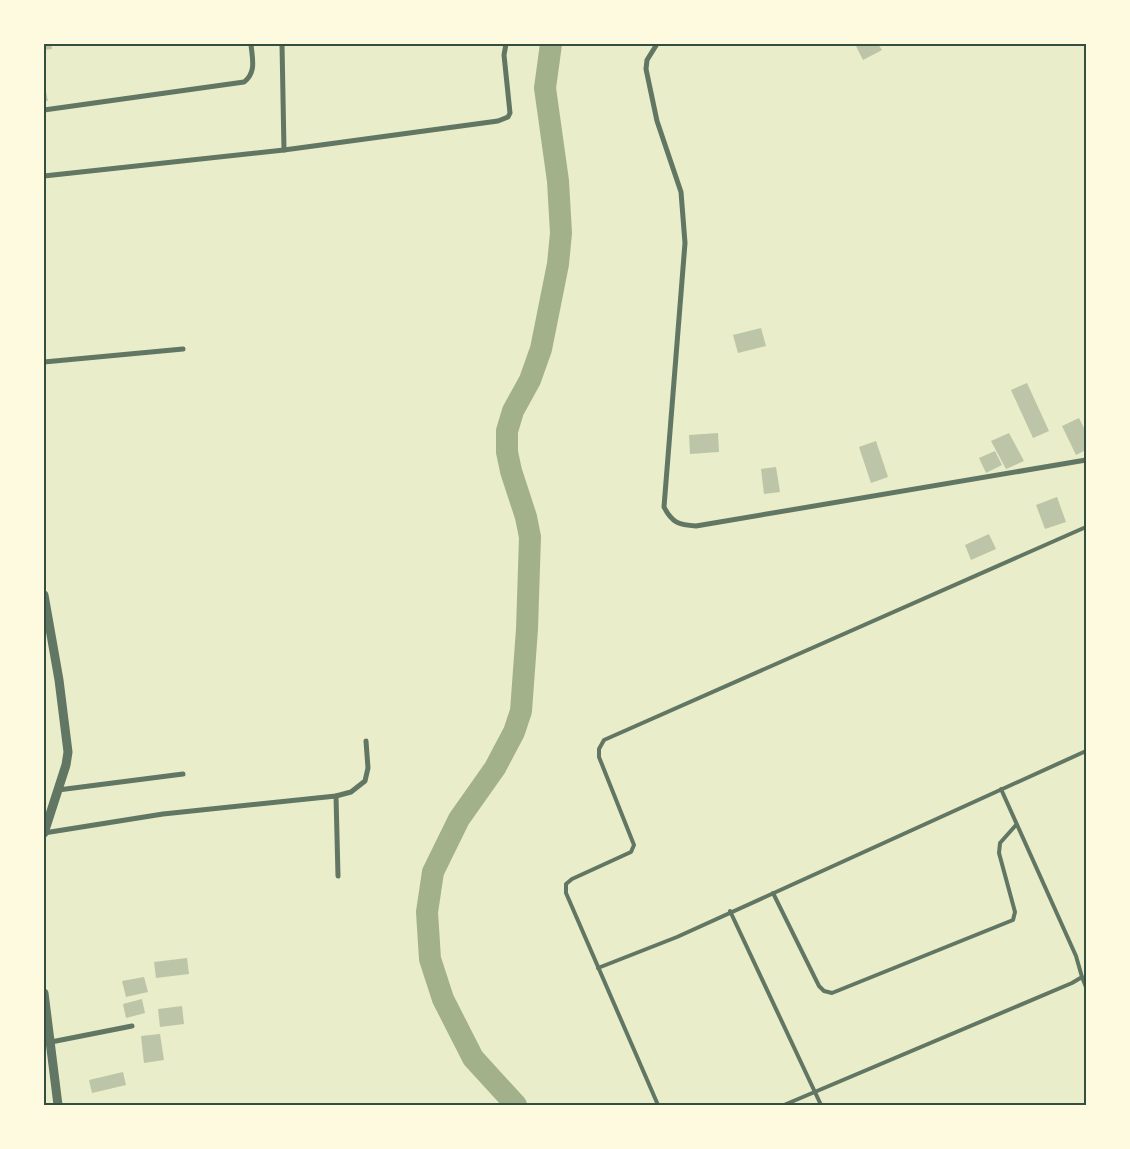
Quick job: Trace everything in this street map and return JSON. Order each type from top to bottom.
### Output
[{"type":"street","points":[[44,110],[244,82],[250,78],[253,70],[251,44]]},
{"type":"street","points":[[282,44],[284,150]]},
{"type":"street","points":[[44,176],[284,150],[505,119],[510,113],[504,54],[506,44]]},
{"type":"street","points":[[657,44],[647,60],[646,69],[657,121],[681,192],[684,243],[664,507],[671,520],[679,525],[696,526],[1086,460]]},
{"type":"street","points":[[44,362],[182,349]]},
{"type":"street","points":[[44,595],[59,680],[68,752],[44,833],[163,814],[280,800],[336,796],[352,792],[365,781],[368,768],[366,741]]},
{"type":"street","points":[[58,790],[183,774]]},
{"type":"street","points":[[336,796],[338,876]]},
{"type":"street","points":[[44,993],[58,1105]]},
{"type":"street","points":[[51,1042],[132,1026]]},
{"type":"lane","points":[[658,1105],[565,888],[572,879],[631,852],[634,844],[599,757],[599,750],[604,740],[1086,527]]},
{"type":"lane","points":[[598,968],[677,937],[730,911],[1086,752]]},
{"type":"lane","points":[[1001,789],[1076,956],[1086,987]]},
{"type":"lane","points":[[773,893],[819,986],[824,992],[832,993],[1012,920],[1015,912],[999,853],[1000,843],[1016,825]]},
{"type":"lane","points":[[730,911],[821,1105]]},
{"type":"lane","points":[[784,1105],[1082,977]]},
{"type":"building","points":[[44,44],[51,44],[52,49],[44,50]]},
{"type":"building","points":[[855,44],[878,44],[882,50],[863,60]]},
{"type":"building","points":[[44,83],[48,101],[44,101]]},
{"type":"building","points":[[761,328],[766,346],[738,353],[733,335]]},
{"type":"building","points":[[1027,383],[1049,431],[1033,438],[1011,390]]},
{"type":"building","points":[[1079,418],[1086,432],[1086,450],[1076,455],[1062,426]]},
{"type":"building","points":[[718,433],[719,452],[690,454],[689,435]]},
{"type":"building","points":[[1009,433],[1024,461],[1006,469],[991,441]]},
{"type":"building","points":[[876,441],[888,477],[871,483],[859,447]]},
{"type":"building","points":[[995,451],[1002,465],[986,473],[979,458]]},
{"type":"building","points":[[776,467],[780,492],[764,494],[761,469]]},
{"type":"building","points":[[1057,497],[1066,522],[1045,529],[1036,505]]},
{"type":"building","points":[[989,534],[996,549],[971,560],[965,545]]},
{"type":"building","points":[[187,958],[189,974],[156,978],[154,962]]},
{"type":"building","points":[[144,977],[148,992],[126,997],[122,981]]},
{"type":"building","points":[[142,999],[145,1013],[126,1018],[123,1004]]},
{"type":"building","points":[[182,1006],[184,1024],[160,1027],[158,1009]]},
{"type":"building","points":[[160,1034],[164,1060],[144,1063],[141,1036]]},
{"type":"building","points":[[123,1072],[126,1085],[92,1093],[89,1080]]},
{"type":"waterway","points":[[516,1105],[473,1058],[443,999],[430,959],[427,912],[433,872],[459,819],[495,768],[514,732],[521,711],[527,629],[530,537],[526,517],[511,471],[507,452],[507,431],[513,411],[530,380],[541,349],[558,264],[561,233],[558,181],[545,88],[551,44]]}]
